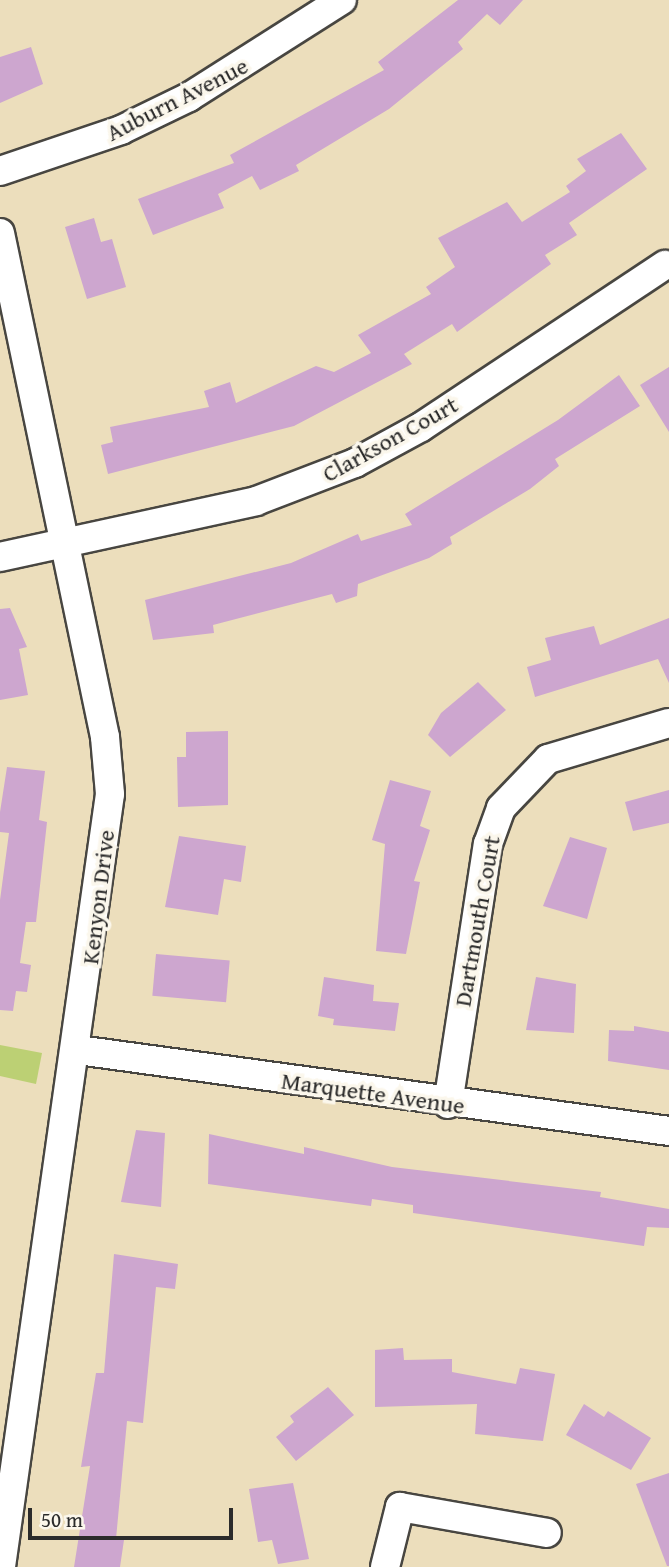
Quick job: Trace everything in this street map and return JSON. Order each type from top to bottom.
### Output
[{"type":"street","name":"Auburn Avenue","points":[[0,171],[121,130],[189,97],[342,0]]},
{"type":"street","name":"Kenyon Drive","points":[[0,233],[106,737],[110,794],[78,1050],[1,1567]]},
{"type":"street","name":"Clarkson Court","points":[[0,557],[256,501],[355,463],[665,265]]},
{"type":"street","name":"Dartmouth Court","points":[[448,1104],[488,844],[501,808],[548,759],[669,723]]},
{"type":"street","name":"Marquette Avenue","points":[[78,1050],[448,1104],[669,1131]]},
{"type":"street","points":[[385,1567],[400,1507],[547,1533]]},
{"type":"green space","points":[[0,1045],[42,1053],[36,1084],[0,1076]]},
{"type":"building","points":[[458,0],[523,0],[500,25],[487,14],[458,42],[463,49],[389,109],[296,165],[299,171],[260,190],[252,176],[218,194],[224,208],[153,235],[138,199],[234,163],[230,155],[384,70],[378,62]]},
{"type":"building","points":[[31,47],[43,84],[0,103],[0,57]]},
{"type":"building","points":[[621,133],[647,169],[569,223],[577,235],[545,255],[551,264],[457,332],[452,324],[404,354],[412,364],[294,426],[108,474],[101,445],[113,442],[110,427],[209,407],[204,391],[230,382],[236,403],[316,366],[334,372],[371,353],[358,335],[431,294],[426,287],[455,267],[438,238],[507,202],[522,222],[570,192],[566,186],[586,171],[577,159]]},
{"type":"building","points":[[94,218],[101,242],[112,239],[126,287],[87,299],[65,227]]},
{"type":"building","points":[[669,367],[669,432],[640,385]]},
{"type":"building","points":[[619,375],[640,406],[555,459],[559,466],[530,489],[450,537],[452,544],[429,558],[358,584],[357,596],[336,603],[332,594],[213,625],[214,633],[153,640],[145,600],[291,563],[358,534],[361,541],[412,525],[405,514],[558,420]]},
{"type":"building","points":[[10,608],[27,647],[19,649],[28,695],[0,700],[0,609]]},
{"type":"building","points":[[669,618],[669,683],[658,659],[535,697],[527,667],[551,660],[545,638],[594,626],[600,645]]},
{"type":"building","points":[[478,682],[506,710],[450,757],[428,735],[441,713]]},
{"type":"building","points":[[228,731],[228,805],[178,807],[177,757],[186,757],[186,732]]},
{"type":"building","points":[[7,767],[45,771],[39,820],[47,822],[36,922],[26,922],[20,963],[31,965],[27,992],[16,991],[13,1011],[0,1010],[0,900],[9,833],[0,832],[0,812]]},
{"type":"building","points":[[390,780],[431,791],[420,826],[430,830],[414,881],[420,882],[406,954],[376,951],[385,844],[372,840]]},
{"type":"building","points":[[669,790],[669,823],[633,831],[625,802]]},
{"type":"building","points":[[179,836],[246,846],[241,882],[224,879],[218,915],[165,907]]},
{"type":"building","points":[[570,837],[607,848],[587,919],[543,906]]},
{"type":"building","points":[[156,954],[230,960],[226,1002],[152,996]]},
{"type":"building","points":[[324,977],[374,985],[373,1001],[399,1003],[395,1031],[333,1025],[334,1019],[318,1016]]},
{"type":"building","points":[[536,977],[576,984],[574,1033],[526,1030]]},
{"type":"building","points":[[634,1026],[669,1032],[669,1070],[608,1061],[609,1030],[634,1031]]},
{"type":"building","points":[[136,1130],[165,1133],[161,1207],[121,1202]]},
{"type":"building","points":[[209,1134],[304,1154],[304,1147],[392,1167],[601,1192],[600,1197],[669,1209],[669,1228],[647,1227],[644,1246],[413,1213],[413,1205],[372,1199],[371,1206],[208,1184]]},
{"type":"building","points":[[114,1254],[178,1264],[175,1289],[156,1287],[143,1423],[127,1421],[116,1539],[124,1540],[120,1567],[74,1567],[90,1466],[81,1467],[96,1373],[104,1373]]},
{"type":"building","points":[[403,1348],[404,1360],[452,1359],[452,1372],[516,1384],[520,1368],[555,1374],[543,1441],[475,1434],[477,1404],[375,1407],[375,1350]]},
{"type":"building","points":[[328,1387],[354,1415],[296,1461],[276,1437],[294,1422],[290,1416]]},
{"type":"building","points":[[584,1404],[604,1417],[608,1411],[651,1438],[631,1470],[566,1435]]},
{"type":"building","points":[[669,1473],[669,1566],[667,1566],[636,1484]]},
{"type":"building","points":[[293,1483],[309,1559],[278,1564],[272,1540],[258,1542],[249,1489]]}]
